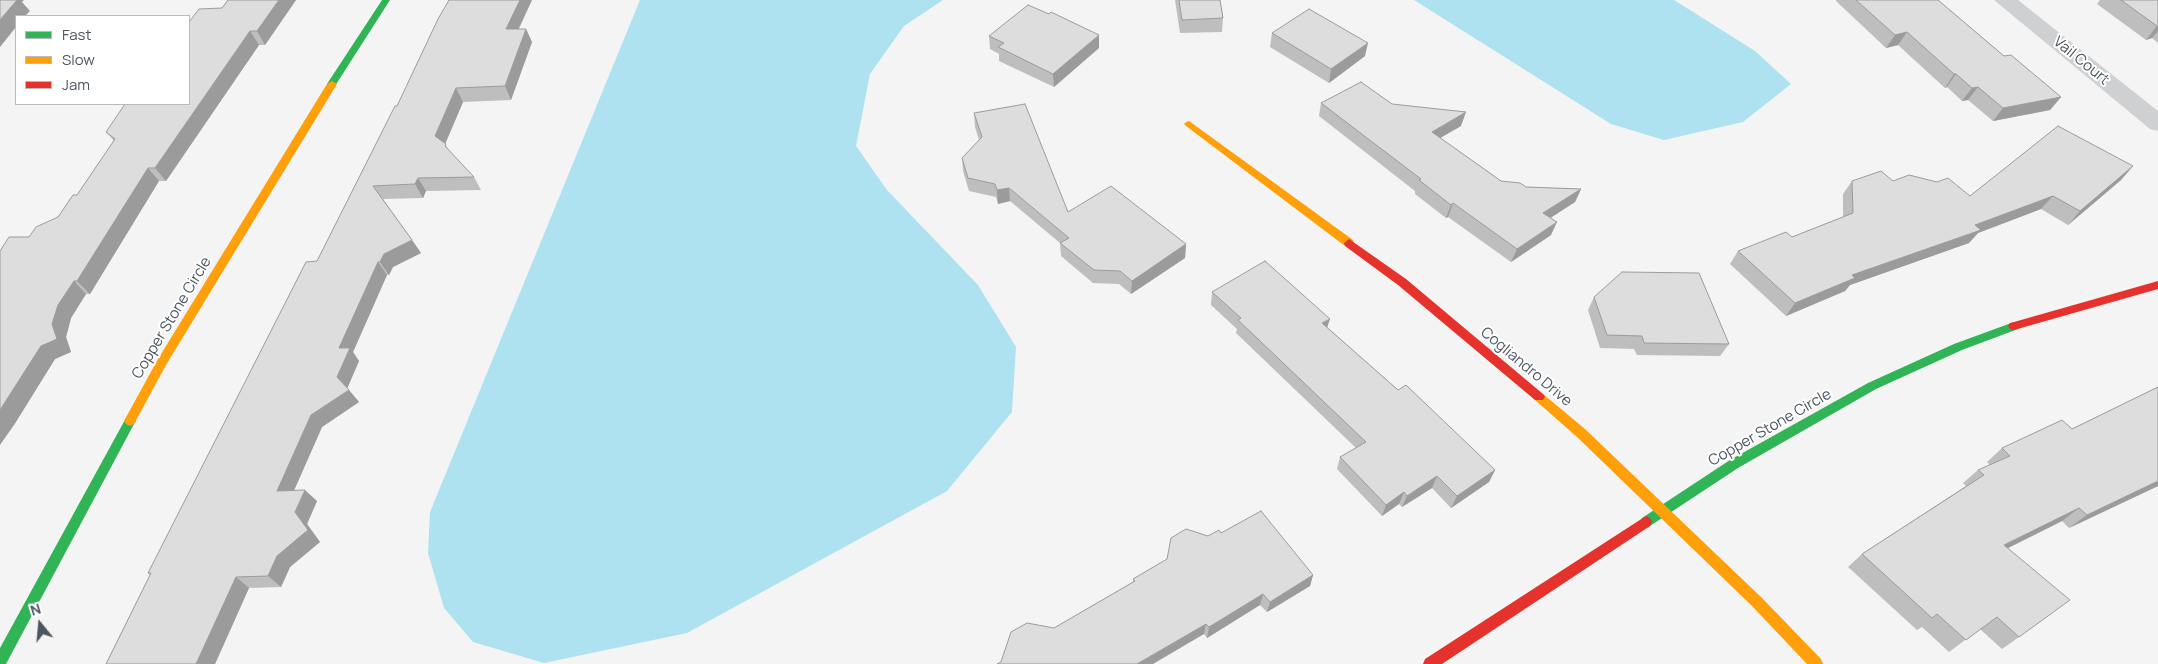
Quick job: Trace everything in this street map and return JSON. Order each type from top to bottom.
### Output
[{"type":"street","name":"Copper Stone Circle","points":[[0,662],[162,362],[303,129],[386,0]]},
{"type":"street","name":"Vail Court","points":[[2005,0],[2158,123]]},
{"type":"street","name":"Cogliandro Drive","points":[[1189,124],[1402,282],[1581,434],[1757,602],[1816,664]]},
{"type":"street","name":"Copper Stone Circle","points":[[1430,664],[1734,464],[1872,386],[1958,347],[2032,320],[2158,285]]},
{"type":"water","points":[[640,0],[943,0],[904,26],[870,74],[856,146],[887,190],[978,285],[1016,347],[1012,412],[947,491],[687,633],[544,663],[473,642],[444,608],[428,553],[430,512]]},
{"type":"water","points":[[1414,0],[1674,0],[1755,51],[1791,84],[1743,122],[1664,140],[1611,124]]},
{"type":"building","points":[[0,0],[17,0],[0,20]]},
{"type":"building","points":[[228,0],[279,0],[257,31],[250,31],[155,168],[148,168],[77,281],[74,281],[58,305],[52,324],[57,339],[41,346],[0,410],[0,251],[9,237],[29,237],[36,227],[58,217],[73,195],[77,195],[115,139],[106,132],[124,105],[190,105],[190,21],[199,9],[222,8]]},
{"type":"building","points":[[449,0],[520,0],[506,29],[526,29],[505,86],[456,88],[435,136],[446,144],[445,146],[474,177],[418,178],[415,184],[373,186],[412,240],[384,254],[380,262],[378,262],[339,348],[350,348],[337,377],[349,390],[311,415],[277,491],[305,490],[295,512],[308,530],[277,556],[268,576],[236,577],[196,664],[106,664],[151,573],[148,573],[306,262],[317,261]]},
{"type":"building","points":[[1179,0],[1220,0],[1223,18],[1182,20]]},
{"type":"building","points":[[1856,0],[1938,0],[2004,56],[2011,55],[2061,97],[2003,108],[1978,87],[1972,88],[1954,74],[1907,32],[1895,35]]},
{"type":"building","points":[[2121,0],[2158,0],[2158,26],[2157,26]]},
{"type":"building","points":[[1028,5],[1049,14],[1051,12],[1099,35],[1053,74],[998,47],[1004,43],[989,36]]},
{"type":"building","points":[[1309,9],[1368,43],[1331,69],[1272,33]]},
{"type":"building","points":[[1361,82],[1392,104],[1466,112],[1432,132],[1501,181],[1520,183],[1526,187],[1581,189],[1543,213],[1557,222],[1517,249],[1453,203],[1451,205],[1419,180],[1421,179],[1321,103]]},
{"type":"building","points":[[1025,104],[1068,212],[1111,186],[1186,244],[1132,281],[1120,271],[1094,270],[1060,243],[1069,238],[1009,188],[997,190],[995,184],[968,178],[962,158],[982,137],[974,113]]},
{"type":"building","points":[[2058,126],[2133,166],[2080,211],[2053,196],[1975,225],[1981,230],[1852,275],[1855,278],[1795,303],[1738,251],[1786,232],[1792,237],[1853,213],[1852,181],[1881,171],[1893,181],[1909,175],[1937,182],[1948,178],[1970,196]]},
{"type":"building","points":[[1265,261],[1330,319],[1322,323],[1398,390],[1406,385],[1495,470],[1457,496],[1437,476],[1407,496],[1404,492],[1386,505],[1340,457],[1366,442],[1238,320],[1241,318],[1212,292]]},
{"type":"building","points":[[1622,272],[1699,273],[1729,344],[1644,343],[1642,336],[1607,335],[1594,297]]},
{"type":"building","points":[[2158,387],[2158,481],[2087,515],[2079,508],[2004,545],[2070,600],[2019,637],[1997,617],[1966,640],[1937,614],[1932,618],[1862,554],[1984,475],[1978,470],[2010,456],[2002,448],[2062,420],[2072,429]]},
{"type":"building","points":[[1261,511],[1313,575],[1270,602],[1263,594],[1209,627],[1206,624],[1137,664],[997,664],[1001,662],[1011,632],[1027,623],[1054,628],[1135,581],[1133,579],[1167,559],[1171,538],[1186,529],[1208,536],[1219,530],[1221,533]]},
{"type":"traffic: fast","points":[[332,84],[386,0]]},
{"type":"traffic: fast","points":[[1646,522],[1734,464],[1872,386],[1958,347],[2014,326]]},
{"type":"traffic: fast","points":[[0,662],[130,421]]},
{"type":"traffic: slow","points":[[130,421],[162,362],[332,84]]},
{"type":"traffic: slow","points":[[1189,124],[1349,243]]},
{"type":"traffic: slow","points":[[1539,397],[1581,433],[1757,602],[1816,664]]},
{"type":"traffic: jam","points":[[1349,243],[1402,282],[1539,397]]},
{"type":"traffic: jam","points":[[2014,326],[2158,285]]},
{"type":"traffic: jam","points":[[1430,664],[1646,522]]}]
